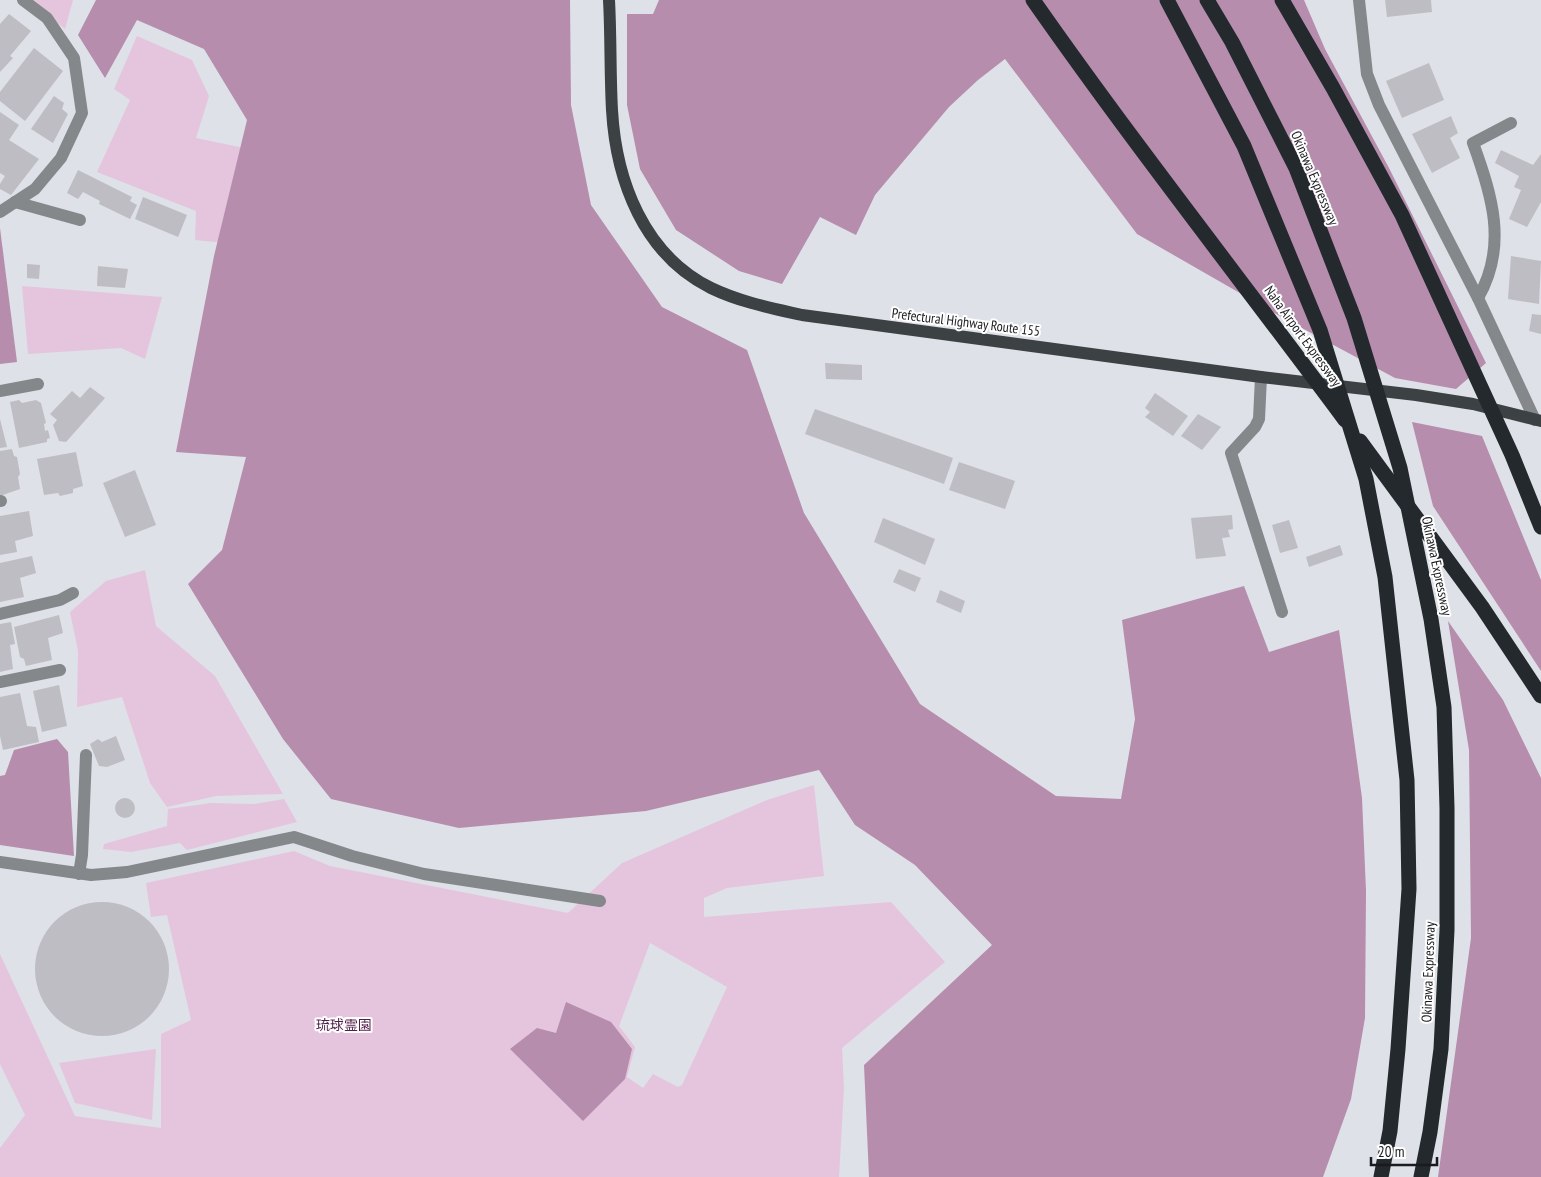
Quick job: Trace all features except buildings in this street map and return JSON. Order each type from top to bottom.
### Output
[{"type":"highway","name":"Naha Airport Expressway","points":[[1033,0],[1104,102],[1241,280],[1482,607],[1541,696]]},
{"type":"highway","name":"Okinawa Expressway","points":[[1167,0],[1244,146],[1320,330],[1366,479],[1385,577],[1407,780],[1408,889],[1398,1049],[1390,1131],[1381,1177]]},
{"type":"highway","name":"Okinawa Expressway","points":[[1207,0],[1232,42],[1296,168],[1354,318],[1400,468],[1431,619],[1444,707],[1447,930],[1441,1049],[1430,1132],[1421,1177]]},
{"type":"highway","points":[[1282,0],[1333,88],[1402,215],[1512,455],[1541,527]]},
{"type":"main road","name":"Prefectural Highway Route 155","points":[[609,0],[612,111],[615,142],[631,201],[646,229],[662,249],[675,263],[711,288],[757,305],[802,315],[1261,377],[1416,395],[1473,404],[1538,421]]},
{"type":"street","points":[[0,212],[35,189],[61,158],[82,113],[74,58],[47,18],[23,0]]},
{"type":"street","points":[[1359,0],[1367,74],[1379,105],[1478,298],[1538,421]]},
{"type":"street","points":[[1478,298],[1488,280],[1494,255],[1494,213],[1490,190],[1473,143],[1511,123]]},
{"type":"street","points":[[15,202],[80,220]]},
{"type":"street","points":[[1261,377],[1259,419],[1255,427],[1231,453],[1282,612]]},
{"type":"street","points":[[0,391],[38,384]]},
{"type":"street","points":[[0,614],[60,600],[73,593]]},
{"type":"street","points":[[0,682],[60,670]]},
{"type":"street","points":[[79,874],[82,855],[86,755]]},
{"type":"street","points":[[0,862],[79,874],[127,872],[294,836],[352,856],[424,874],[600,901]]},
{"type":"green space","points":[[30,0],[73,0],[65,29]]},
{"type":"green space","points":[[137,36],[192,60],[209,96],[196,138],[244,148],[246,245],[195,240],[196,211],[97,172],[130,100],[114,89]]},
{"type":"green space","points":[[22,286],[162,297],[145,359],[121,348],[28,354]]},
{"type":"green space","points":[[145,570],[156,626],[215,676],[283,794],[216,796],[167,807],[150,783],[122,697],[77,707],[78,651],[70,612],[106,581]]},
{"type":"green space","name":"琉球霊園","points":[[814,785],[824,876],[727,888],[704,898],[704,917],[891,902],[945,962],[842,1048],[844,1088],[839,1177],[0,1177],[0,1148],[25,1115],[0,1064],[0,954],[75,1116],[161,1128],[161,1034],[191,1020],[167,915],[151,917],[146,883],[294,851],[330,866],[568,913],[622,863],[767,800]],"holes":[[[650,943],[727,987],[682,1085],[678,1087],[653,1074],[643,1088],[627,1077],[635,1047],[619,1026]]]},
{"type":"green space","points":[[284,799],[297,822],[187,850],[180,843],[131,852],[103,849],[104,844],[167,826],[168,809],[211,803],[254,804]]},
{"type":"green space","points":[[156,1049],[152,1120],[75,1103],[59,1063]]},
{"type":"shaded area","points":[[96,0],[570,0],[571,105],[591,205],[662,307],[747,350],[804,513],[920,704],[1056,796],[1121,799],[1135,719],[1122,620],[1244,586],[1269,652],[1339,630],[1362,798],[1366,891],[1365,1018],[1351,1099],[1323,1177],[869,1177],[864,1065],[992,945],[915,865],[855,825],[819,770],[646,811],[459,828],[331,799],[283,739],[188,584],[222,550],[246,457],[176,452],[214,256],[247,120],[204,49],[137,20],[105,78],[78,35]]},
{"type":"shaded area","points":[[659,0],[1304,0],[1325,49],[1389,168],[1486,363],[1456,389],[1395,378],[1285,319],[1137,234],[1005,59],[978,80],[949,107],[875,195],[856,235],[820,217],[782,284],[739,271],[676,230],[640,169],[627,105],[627,14],[653,14]]},
{"type":"shaded area","points":[[0,228],[17,362],[0,364]]},
{"type":"shaded area","points":[[1412,422],[1482,436],[1541,580],[1541,671],[1433,506]]},
{"type":"shaded area","points":[[1448,621],[1503,700],[1541,778],[1541,1177],[1438,1177],[1471,938],[1469,750]]},
{"type":"shaded area","points":[[57,739],[68,752],[74,856],[0,845],[0,776],[5,775],[14,750]]},
{"type":"shaded area","points":[[566,1002],[611,1022],[632,1049],[625,1079],[583,1121],[510,1049],[537,1028],[556,1033]]}]
